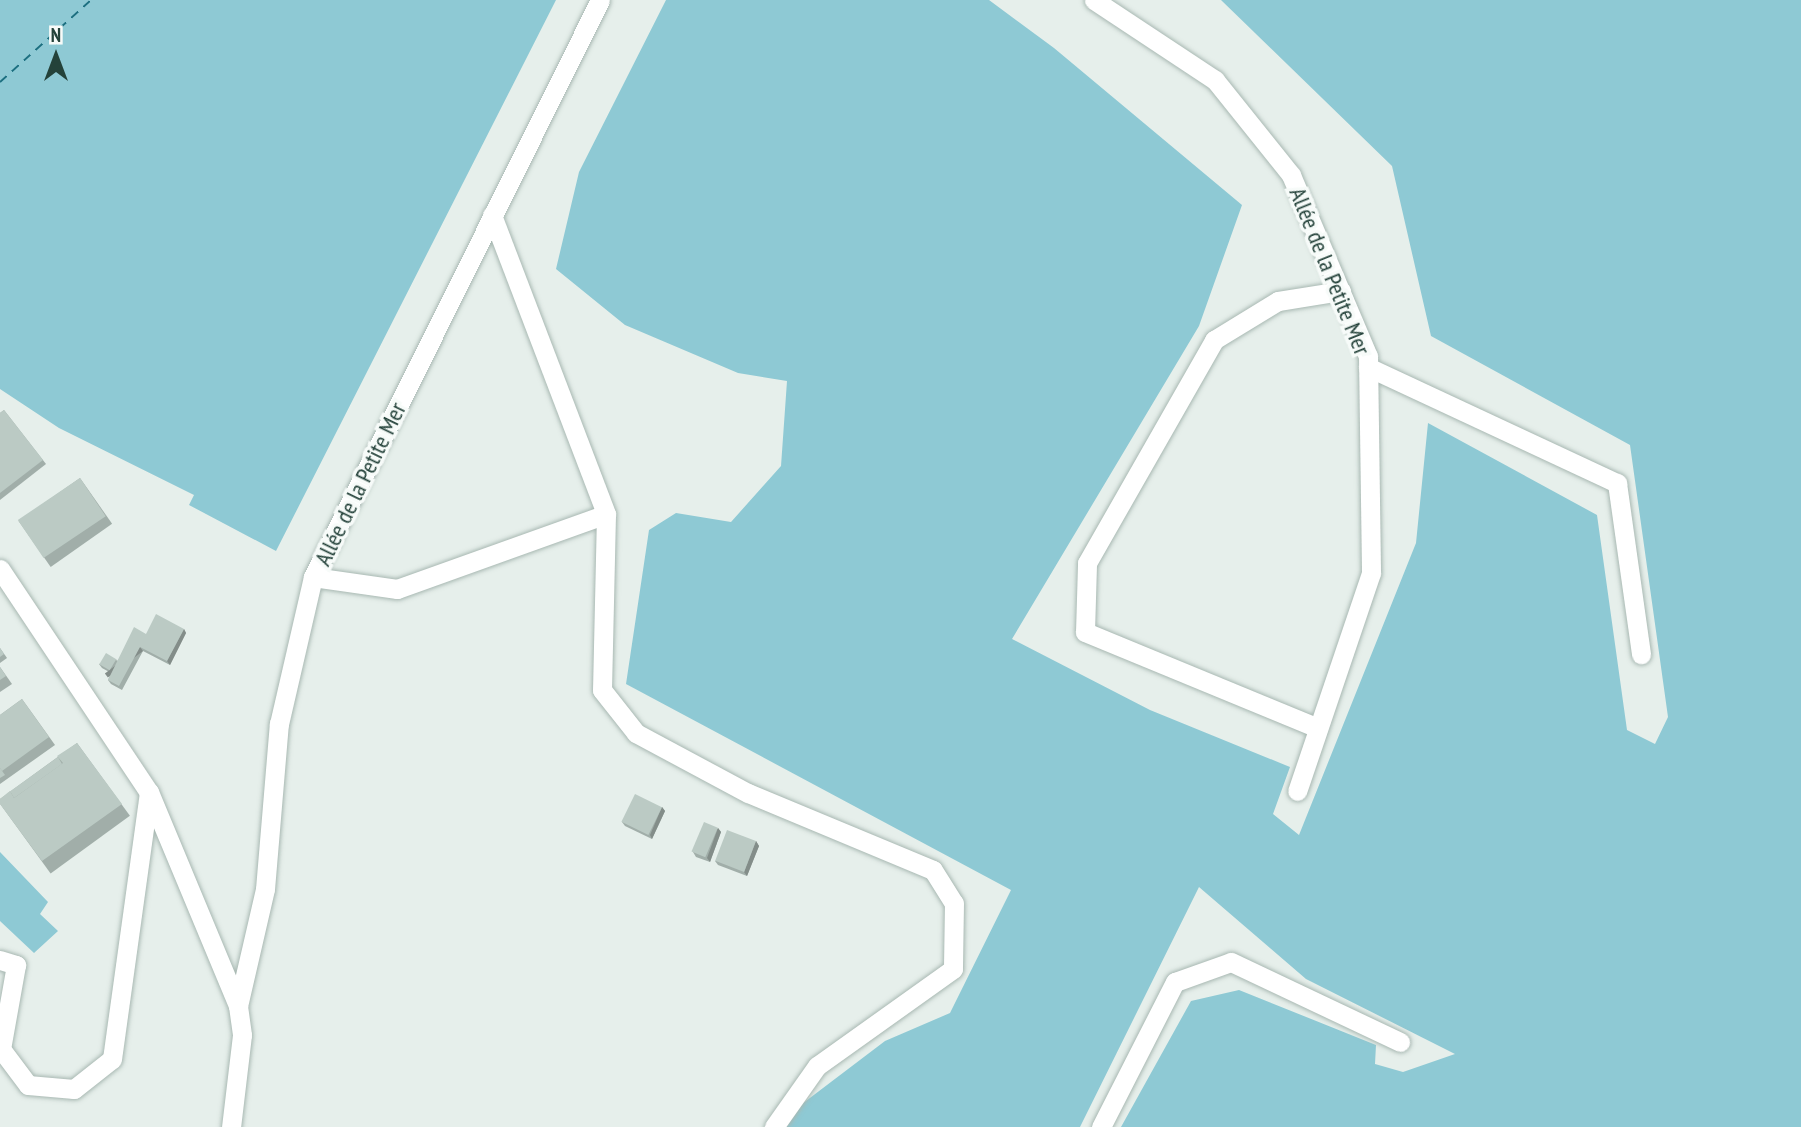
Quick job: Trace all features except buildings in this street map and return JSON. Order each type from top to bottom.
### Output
[{"type":"lane","name":"Allée de la Petite Mer","points":[[239,1006],[265,889],[279,724],[313,577],[600,0]]},
{"type":"lane","name":"Allée de la Petite Mer","points":[[1094,0],[1215,80],[1292,175],[1368,356],[1371,573],[1297,790]]},
{"type":"lane","points":[[492,215],[606,514],[602,690],[636,733],[748,793],[933,870],[954,903],[953,969],[817,1066],[774,1127]]},
{"type":"lane","points":[[1318,728],[1086,632],[1087,564],[1214,340],[1278,301],[1341,291]]},
{"type":"lane","points":[[1368,366],[1617,483],[1641,654]]},
{"type":"lane","points":[[313,577],[397,589],[606,514]]},
{"type":"lane","name":"Allée de la Petite Mer","points":[[0,569],[149,792],[239,1006],[242,1035],[231,1127]]},
{"type":"lane","points":[[0,960],[16,965],[1,1049],[29,1085],[74,1089],[112,1059],[149,792]]},
{"type":"lane","points":[[1101,1127],[1175,982],[1231,962],[1400,1042]]},
{"type":"water","points":[[0,0],[556,0],[276,551],[189,505],[194,495],[59,428],[0,389]]},
{"type":"water","points":[[666,0],[989,0],[1054,48],[1242,205],[1199,326],[1012,639],[1150,710],[1290,767],[1273,814],[1299,835],[1416,543],[1428,423],[1597,515],[1627,730],[1655,744],[1668,717],[1630,445],[1431,336],[1392,166],[1221,0],[1801,0],[1801,1127],[1121,1127],[1191,1001],[1239,990],[1376,1045],[1375,1064],[1403,1072],[1455,1054],[1306,979],[1199,887],[1080,1127],[783,1127],[798,1107],[885,1041],[950,1013],[1011,890],[626,684],[649,530],[676,513],[731,522],[781,466],[787,381],[738,373],[625,325],[556,269],[579,172]]},
{"type":"water","points":[[0,852],[48,902],[40,914],[58,931],[34,953],[0,921]]},
{"type":"ferry route","points":[[0,82],[91,0]]}]
